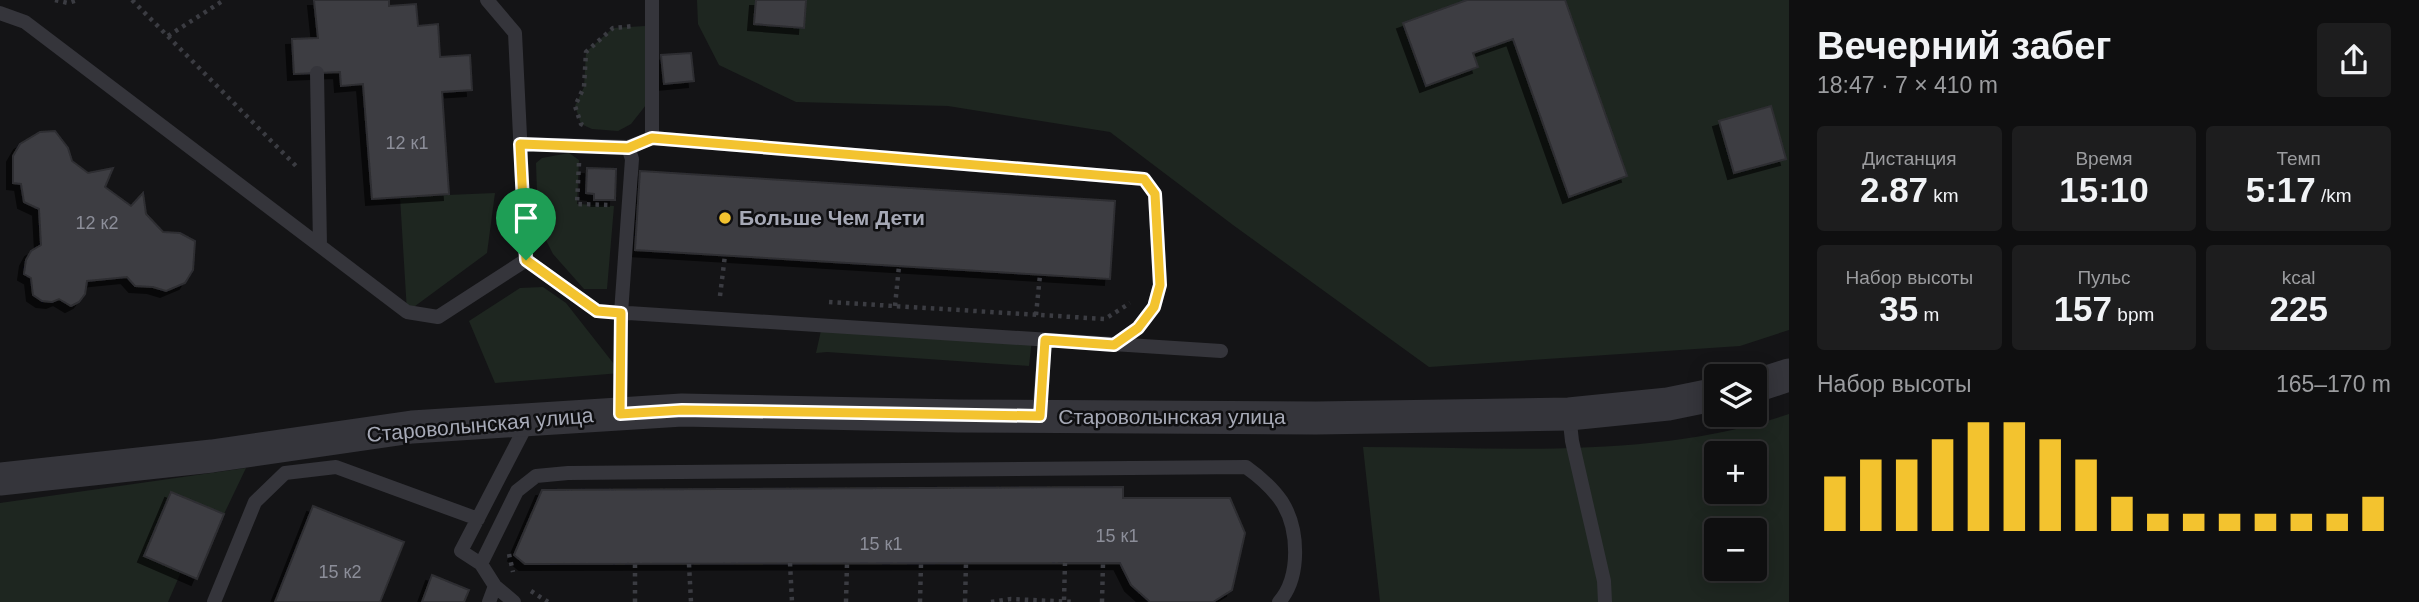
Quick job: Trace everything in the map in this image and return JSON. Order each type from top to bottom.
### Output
[{"type":"street","points":[[1767,382],[1789,374]]},
{"type":"street","name":"Староволынская улица","points":[[0,479],[212,456],[412,427],[682,410],[1316,418],[1569,414],[1668,404],[1704,397]]},
{"type":"lane","points":[[487,0],[514,33],[526,260]]},
{"type":"lane","points":[[652,0],[652,138]]},
{"type":"lane","points":[[0,13],[25,22],[407,312],[438,317],[526,260]]},
{"type":"lane","points":[[317,73],[320,246]]},
{"type":"lane","points":[[520,144],[628,148],[652,138],[1144,179],[1155,194],[1160,285],[1154,307],[1138,328],[1114,345]]},
{"type":"lane","points":[[620,414],[621,313],[632,159],[628,148]]},
{"type":"lane","points":[[526,260],[597,311],[1221,351]]},
{"type":"lane","points":[[1040,416],[1045,340]]},
{"type":"lane","points":[[1569,414],[1604,582],[1605,602]]},
{"type":"lane","points":[[514,602],[495,586],[481,564],[461,551],[529,420]]},
{"type":"lane","points":[[214,602],[256,502],[285,473],[336,467],[478,519]]},
{"type":"lane","points":[[481,564],[517,491],[536,476],[568,473],[1246,467],[1267,482],[1283,503],[1294,531],[1294,570],[1279,602]]},
{"type":"lane","points":[[489,602],[495,586]]},
{"type":"path","points":[[55,0],[68,3],[78,0]]},
{"type":"path","points":[[132,0],[319,189]]},
{"type":"path","points":[[168,36],[224,0]]},
{"type":"path","points":[[592,129],[581,124],[575,106],[584,86],[586,52],[613,28],[652,25]]},
{"type":"path","points":[[585,146],[579,160],[577,204],[614,205]]},
{"type":"path","points":[[708,295],[720,296],[725,255]]},
{"type":"path","points":[[895,306],[899,266]]},
{"type":"path","points":[[1036,315],[1040,275]]},
{"type":"path","points":[[828,302],[1105,319],[1130,303],[1135,295]]},
{"type":"path","points":[[514,543],[509,556],[512,571],[517,578]]},
{"type":"path","points":[[1064,600],[1065,563]]},
{"type":"path","points":[[1102,602],[1103,563]]},
{"type":"path","points":[[635,564],[635,602]]},
{"type":"path","points":[[689,564],[691,602]]},
{"type":"path","points":[[790,564],[792,602]]},
{"type":"path","points":[[846,602],[847,564]]},
{"type":"path","points":[[920,602],[921,564]]},
{"type":"path","points":[[965,602],[966,564]]},
{"type":"path","points":[[523,585],[548,602]]},
{"type":"path","points":[[991,602],[1011,599],[1073,602]]},
{"type":"shaded area","points":[[697,0],[1789,0],[1789,330],[1740,346],[1429,367],[1110,132],[948,106],[796,102],[719,65],[698,24]]},
{"type":"shaded area","points":[[645,26],[646,105],[631,124],[618,131],[592,129],[581,124],[575,106],[584,87],[586,52],[613,28]]},
{"type":"shaded area","points":[[569,153],[579,160],[577,204],[614,206],[607,289],[584,289],[553,254],[538,224],[536,163],[542,158]]},
{"type":"shaded area","points":[[495,193],[487,253],[407,312],[400,197]]},
{"type":"shaded area","points":[[543,287],[566,303],[621,373],[495,383],[469,321],[520,288]]},
{"type":"shaded area","points":[[822,326],[1032,339],[1029,366],[816,353]]},
{"type":"shaded area","points":[[1789,414],[1789,602],[1380,602],[1363,447],[1578,448],[1685,439],[1744,427],[1767,427],[1767,420]]},
{"type":"shaded area","points":[[246,468],[224,514],[170,492],[144,556],[181,572],[168,602],[0,602],[0,503]]},
{"type":"building","points":[[314,0],[389,0],[389,6],[416,4],[418,26],[438,24],[440,57],[470,55],[472,90],[442,92],[449,194],[372,199],[363,84],[341,86],[340,72],[294,74],[292,39],[318,38]]},
{"type":"building","points":[[756,0],[806,0],[804,28],[754,24]]},
{"type":"building","points":[[1467,0],[1565,0],[1627,176],[1569,197],[1513,39],[1473,53],[1478,67],[1426,86],[1403,23]]},
{"type":"building","points":[[691,53],[694,81],[664,84],[661,55]]},
{"type":"building","points":[[1771,106],[1786,159],[1734,173],[1719,121]]},
{"type":"building","points":[[55,131],[68,148],[72,161],[88,173],[113,168],[105,187],[131,206],[143,193],[146,214],[163,232],[180,233],[195,241],[193,270],[185,283],[166,291],[135,286],[127,277],[87,281],[85,294],[79,302],[71,306],[59,299],[52,302],[42,301],[33,295],[31,278],[24,274],[26,260],[31,251],[41,245],[39,209],[24,202],[21,184],[13,183],[13,156],[20,144],[40,132]]},
{"type":"building","points":[[587,168],[616,169],[615,200],[594,200],[594,194],[586,193]]},
{"type":"building","points":[[640,171],[1115,201],[1110,279],[635,250]]},
{"type":"building","points":[[1123,487],[1123,498],[1230,498],[1245,533],[1232,590],[1213,602],[1150,602],[1131,585],[1120,563],[525,564],[514,555],[542,490]]},
{"type":"building","points":[[171,492],[224,514],[197,579],[144,556]]},
{"type":"building","points":[[313,506],[404,542],[380,602],[275,602]]},
{"type":"building","points":[[432,575],[469,590],[464,602],[422,602]]},
{"type":"place","name":"Больше Чем Дети","points":[[725,218]]},
{"type":"route","points":[[652,138],[1144,179],[1155,194],[1160,285],[1154,307],[1138,328],[1114,345],[1045,340],[1040,416],[682,410],[620,414],[621,313],[597,311],[526,260],[520,144],[628,148],[652,138]]}]
